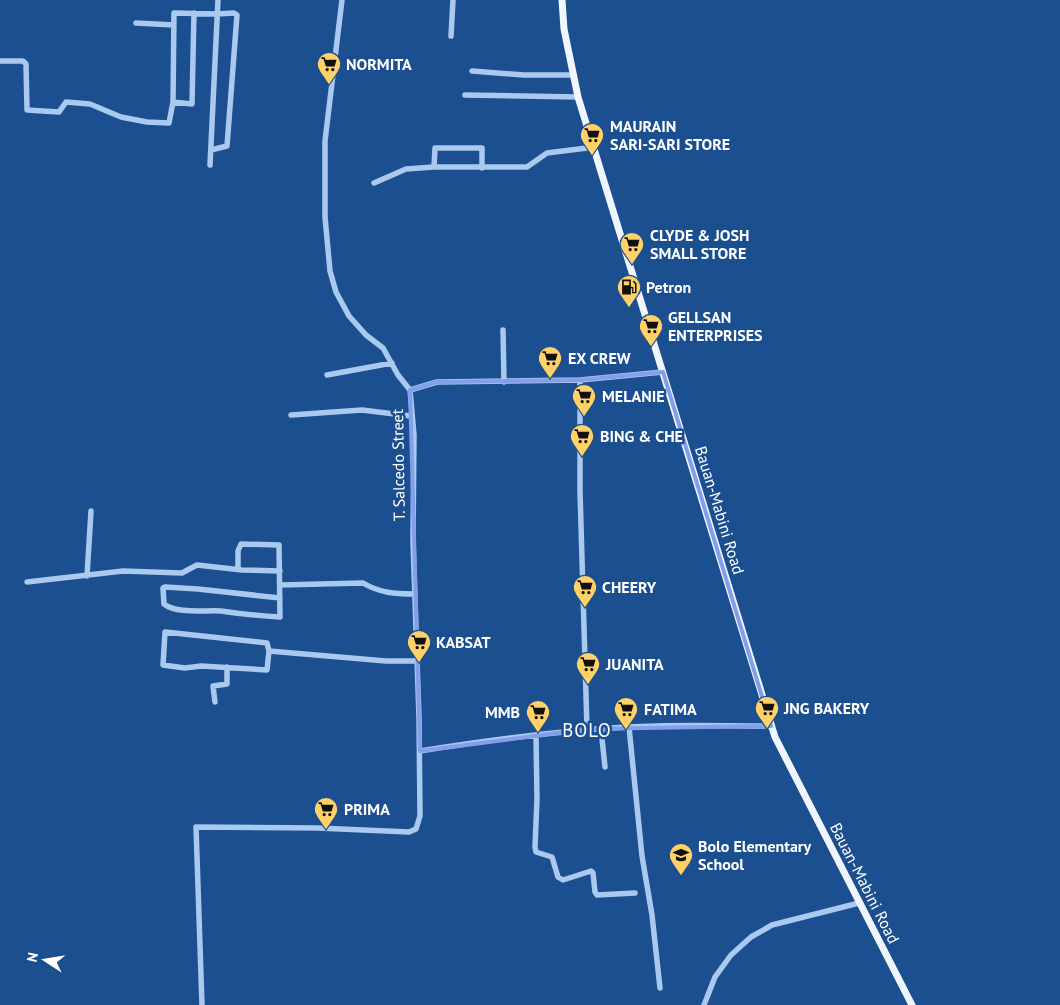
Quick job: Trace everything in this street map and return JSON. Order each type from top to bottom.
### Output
[{"type":"main road","name":"Bauan-Mabini Road","points":[[562,0],[564,29],[578,97],[595,147],[771,726],[912,1005]]},
{"type":"street","points":[[210,165],[218,0]]},
{"type":"street","name":"T. Salcedo Street","points":[[202,1005],[196,827],[318,828],[409,832],[416,829],[420,816],[418,661],[412,541],[414,435],[410,390],[398,375],[383,348],[366,335],[349,316],[336,292],[330,271],[325,217],[325,141],[342,0]]},
{"type":"street","points":[[450,36],[453,0]]},
{"type":"street","points":[[0,61],[19,60],[24,61],[26,64],[26,110],[59,112],[66,102],[90,104],[120,117],[148,122],[169,123],[173,102],[174,13],[234,13],[236,15],[227,146],[211,150]]},
{"type":"street","points":[[173,102],[192,104],[194,13]]},
{"type":"street","points":[[136,23],[174,25]]},
{"type":"street","points":[[472,71],[524,75],[574,75]]},
{"type":"street","points":[[465,95],[578,97]]},
{"type":"street","points":[[374,183],[406,169],[434,167],[527,167],[547,153],[595,147]]},
{"type":"street","points":[[434,167],[435,148],[482,148],[482,168]]},
{"type":"street","points":[[504,330],[504,382]]},
{"type":"street","points":[[327,375],[392,363]]},
{"type":"street","points":[[410,390],[437,382],[580,380],[663,372]]},
{"type":"street","points":[[580,380],[580,491],[586,729]]},
{"type":"street","points":[[291,415],[362,410],[411,416]]},
{"type":"street","points":[[87,576],[91,511]]},
{"type":"street","points":[[238,569],[238,550],[241,544],[279,545],[280,571],[280,585],[280,598],[280,617],[241,615],[221,611],[179,610],[164,604],[163,588],[188,588],[280,598]]},
{"type":"street","points":[[27,582],[123,571],[182,573],[197,565],[280,571]]},
{"type":"street","points":[[280,585],[329,582],[363,583],[375,590],[390,594],[414,594]]},
{"type":"street","points":[[165,632],[267,643],[268,651],[267,670],[201,666],[185,668],[163,665],[165,632]]},
{"type":"street","points":[[268,651],[386,661],[418,661]]},
{"type":"street","points":[[215,702],[214,686],[227,684],[227,667]]},
{"type":"street","points":[[420,751],[586,729],[771,726]]},
{"type":"street","points":[[629,727],[641,846],[652,915],[660,988]]},
{"type":"street","points":[[601,728],[605,768]]},
{"type":"street","points":[[536,735],[538,799],[536,852],[552,857],[558,878],[563,880],[591,871],[594,873],[597,896],[635,894]]},
{"type":"street","points":[[704,1005],[715,977],[731,955],[751,937],[772,925],[859,902]]},
{"type":"highlighted area","points":[[663,372],[771,726],[587,729],[420,751],[410,390],[437,382],[580,380]]},
{"type":"place","name":"NORMITA","points":[[329,85]]},
{"type":"place","name":"MAURAIN SARI-SARI STORE","points":[[592,156]]},
{"type":"place","name":"CLYDE & JOSH SMALL STORE","points":[[632,265]]},
{"type":"place","name":"Petron","points":[[629,308]]},
{"type":"place","name":"GELLSAN ENTERPRISES","points":[[651,347]]},
{"type":"place","name":"EX CREW","points":[[550,379]]},
{"type":"place","name":"MELANIE","points":[[584,417]]},
{"type":"place","name":"BING & CHE","points":[[582,457]]},
{"type":"place","name":"CHEERY","points":[[585,608]]},
{"type":"place","name":"KABSAT","points":[[419,663]]},
{"type":"place","name":"JUANITA","points":[[588,685]]},
{"type":"place","name":"JNG BAKERY","points":[[767,729]]},
{"type":"place","name":"FATIMA","points":[[626,730]]},
{"type":"place","name":"MMB","points":[[538,733]]},
{"type":"place","name":"PRIMA","points":[[326,830]]},
{"type":"place","name":"Bolo Elementary School","points":[[681,876]]},
{"type":"district","name":"BOLO","points":[[587,730]]}]
